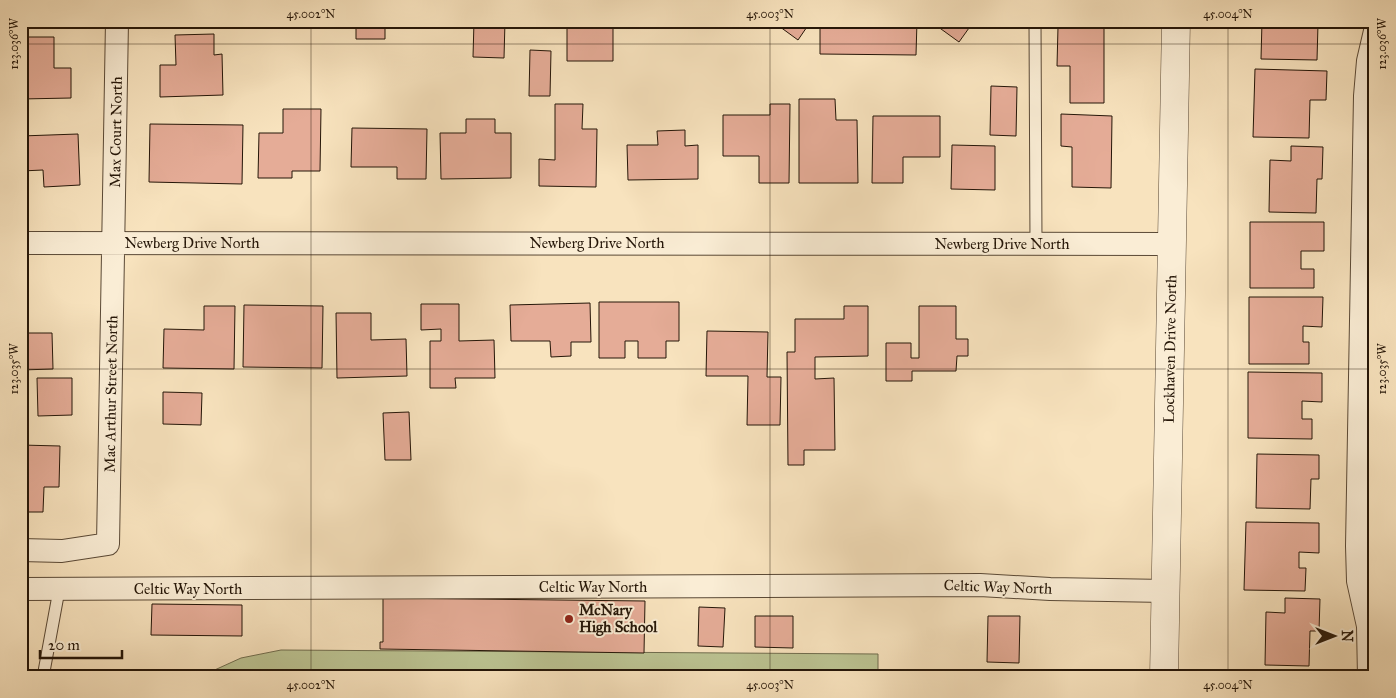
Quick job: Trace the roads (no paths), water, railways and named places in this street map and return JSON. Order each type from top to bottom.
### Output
[{"type":"street","name":"Max Court North","points":[[115,243],[117,21]]},
{"type":"street","name":"Lockhaven Drive North","points":[[1164,677],[1176,21]]},
{"type":"street","points":[[1370,677],[1368,626],[1358,581],[1366,516],[1365,96],[1368,61],[1375,31]]},
{"type":"street","name":"Newberg Drive North","points":[[21,243],[1172,244]]},
{"type":"street","name":"Mac Arthur Street North","points":[[21,550],[62,551],[108,544],[115,243]]},
{"type":"street","name":"Celtic Way North","points":[[21,589],[980,585],[1050,589],[1166,591]]},
{"type":"lane","points":[[1035,21],[1036,244]]},
{"type":"lane","points":[[43,677],[59,590]]},
{"type":"place","name":"McNary High School","points":[[569,619]]}]
